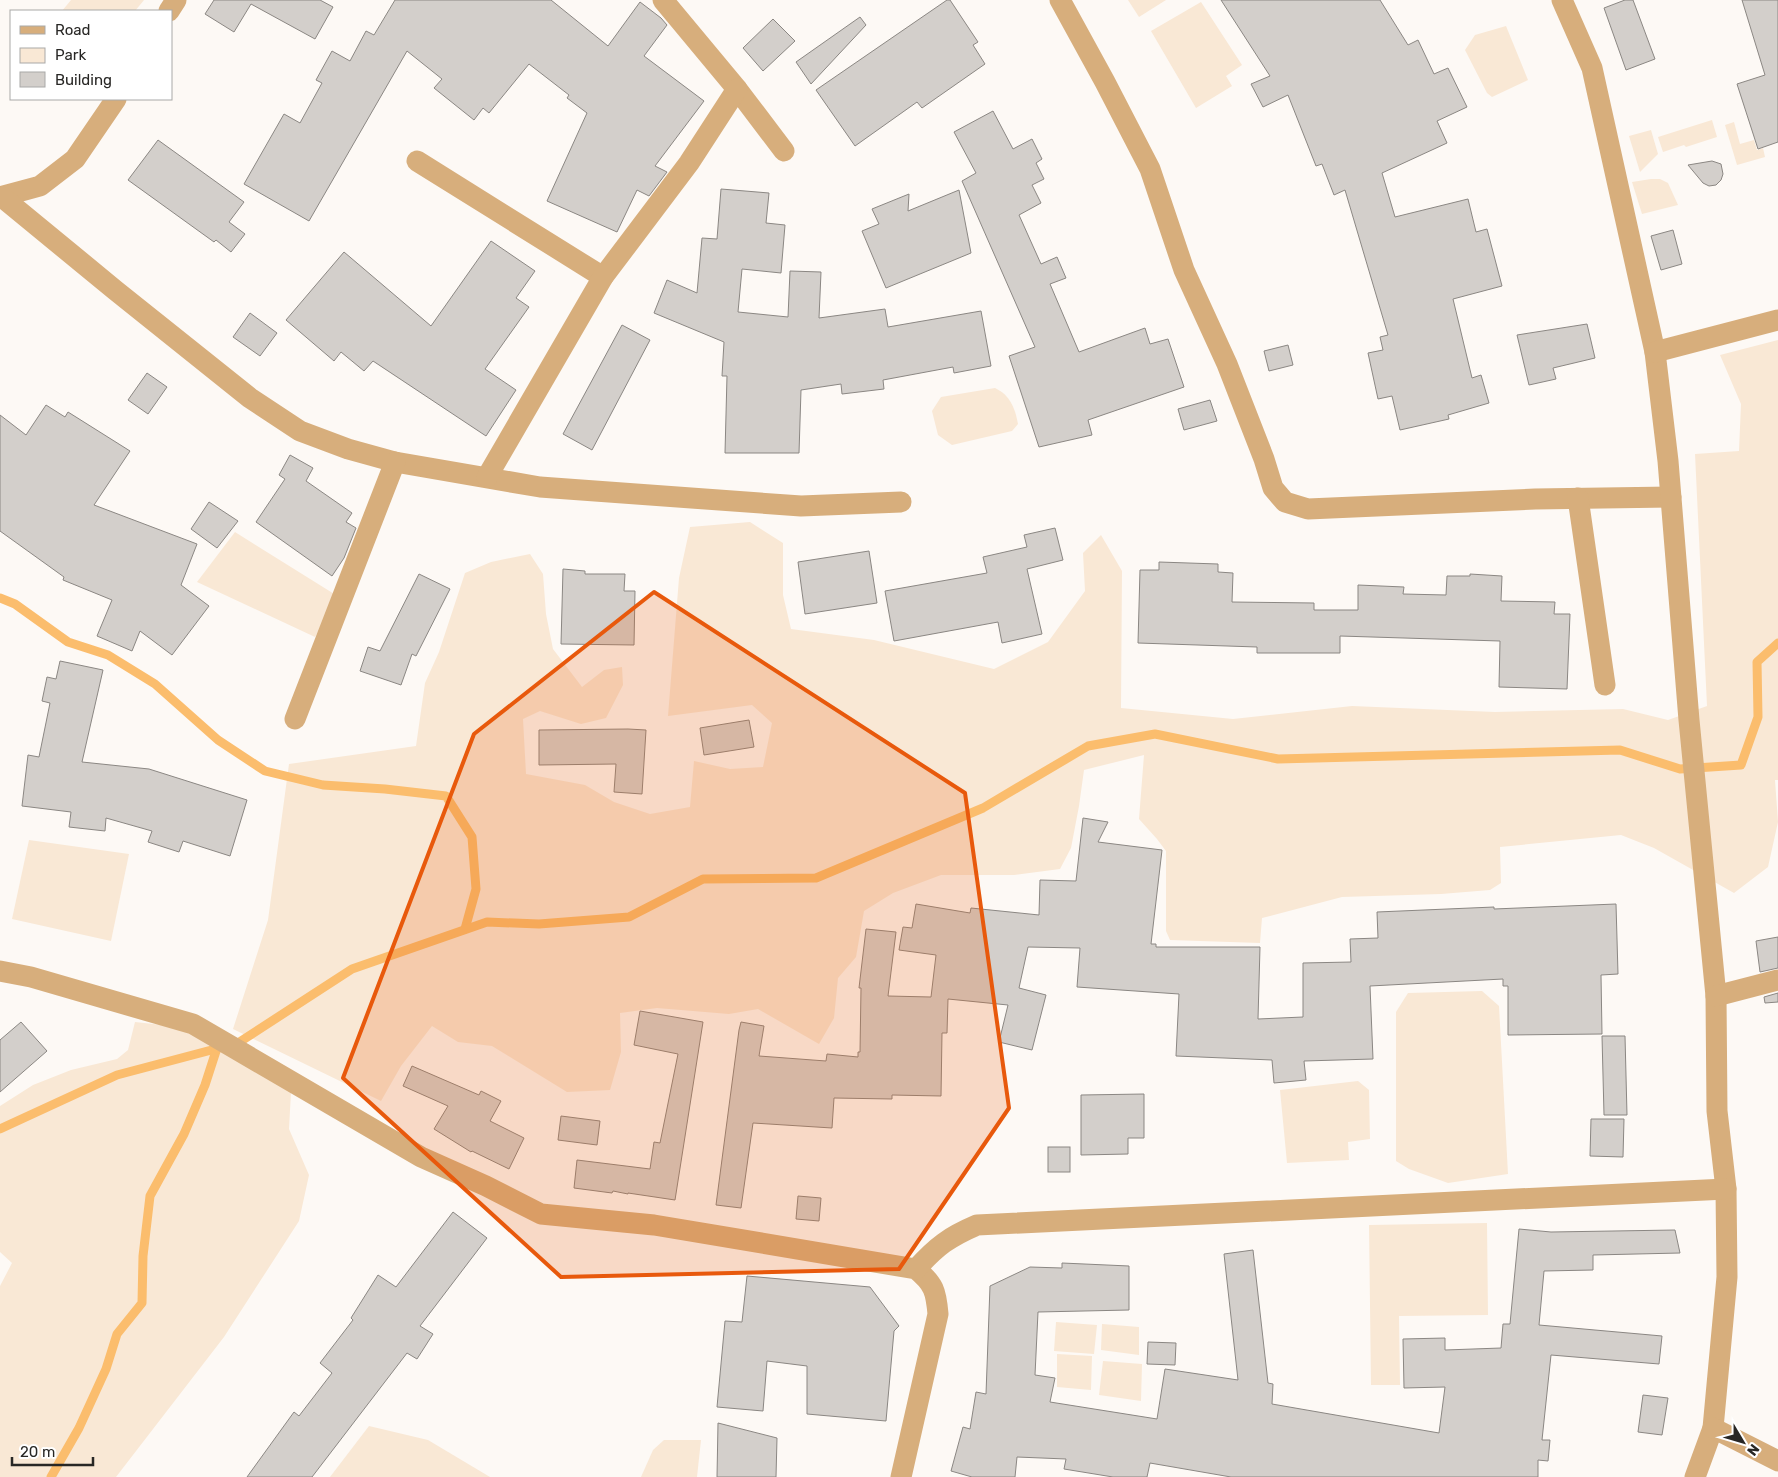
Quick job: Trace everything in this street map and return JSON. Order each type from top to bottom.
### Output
[{"type":"street","points":[[663,0],[737,89],[784,151]]},
{"type":"street","points":[[1060,0],[1150,169],[1184,270],[1227,364],[1264,459],[1273,488],[1285,502],[1308,509],[1578,498],[1671,497]]},
{"type":"street","points":[[1562,0],[1592,68],[1655,352],[1668,461],[1689,720],[1716,996],[1717,1111],[1726,1189],[1728,1277],[1713,1428],[1695,1477]]},
{"type":"street","points":[[487,477],[603,277],[689,163],[737,89]]},
{"type":"street","points":[[1,197],[40,186],[75,159],[115,100]]},
{"type":"street","points":[[417,162],[603,277]]},
{"type":"street","points":[[1,197],[250,398],[300,431],[348,449],[395,462],[540,487],[801,506],[901,502]]},
{"type":"street","points":[[1655,352],[1778,320]]},
{"type":"street","points":[[295,719],[395,462]]},
{"type":"street","points":[[1578,498],[1605,685]]},
{"type":"street","points":[[0,970],[31,977],[193,1024],[421,1157],[486,1186],[541,1214],[654,1225],[916,1269],[930,1280],[936,1298],[938,1314],[901,1477]]},
{"type":"street","points":[[1716,996],[1778,980]]},
{"type":"street","points":[[916,1269],[933,1250],[955,1234],[977,1225],[1726,1189]]},
{"type":"street","points":[[1713,1428],[1778,1461]]},
{"type":"highlighted area","points":[[654,592],[965,793],[1009,1108],[899,1269],[561,1277],[343,1078],[474,734]]},
{"type":"green space","points":[[71,0],[144,0],[136,10],[63,10]]},
{"type":"green space","points":[[1128,0],[1166,0],[1139,17]]},
{"type":"green space","points":[[1201,2],[1242,65],[1226,76],[1232,86],[1196,108],[1151,31]]},
{"type":"green space","points":[[1506,26],[1528,80],[1492,97],[1487,93],[1465,50],[1475,35]]},
{"type":"green space","points":[[1712,120],[1717,137],[1663,152],[1658,137]]},
{"type":"green space","points":[[1734,122],[1740,144],[1754,140],[1757,150],[1763,148],[1765,157],[1737,165],[1725,125]]},
{"type":"green space","points":[[1651,130],[1658,154],[1640,172],[1629,136]]},
{"type":"green space","points":[[1660,179],[1668,183],[1678,205],[1642,214],[1632,182]]},
{"type":"green space","points":[[1778,340],[1778,780],[1775,780],[1778,822],[1768,867],[1734,893],[1654,848],[1621,835],[1500,847],[1501,883],[1490,890],[1441,894],[1342,897],[1262,918],[1260,943],[1170,940],[1166,931],[1166,851],[1139,819],[1144,755],[1084,770],[1071,848],[1060,869],[1014,875],[941,875],[893,893],[864,911],[856,957],[838,978],[834,1018],[819,1044],[758,1009],[729,1014],[657,1008],[620,1013],[621,1052],[610,1090],[567,1092],[492,1046],[458,1042],[432,1026],[401,1066],[381,1101],[233,1029],[268,920],[289,764],[416,746],[425,683],[439,652],[465,573],[491,562],[530,554],[543,574],[546,614],[553,649],[582,687],[604,670],[622,667],[623,685],[606,718],[581,724],[540,711],[523,719],[526,774],[585,785],[614,802],[650,814],[690,807],[694,761],[730,769],[763,767],[772,723],[752,705],[668,716],[679,578],[690,527],[750,522],[783,543],[783,595],[791,629],[874,640],[994,669],[1048,642],[1085,591],[1083,553],[1101,535],[1122,571],[1121,708],[1233,719],[1352,706],[1495,712],[1623,709],[1668,720],[1707,706],[1695,454],[1739,451],[1741,404],[1720,355]]},
{"type":"green space","points":[[995,388],[1008,398],[1013,407],[1018,424],[1012,431],[952,445],[938,435],[932,411],[941,397]]},
{"type":"green space","points":[[235,532],[339,597],[315,637],[197,582]]},
{"type":"green space","points":[[29,840],[129,854],[111,941],[12,919]]},
{"type":"green space","points":[[1482,991],[1499,1006],[1508,1174],[1448,1183],[1409,1169],[1396,1161],[1396,1012],[1408,993]]},
{"type":"green space","points":[[135,1022],[181,1027],[291,1092],[289,1129],[309,1175],[299,1221],[224,1337],[116,1477],[0,1477],[0,1286],[12,1263],[0,1252],[0,1106],[33,1085],[71,1070],[117,1059],[128,1050]]},
{"type":"green space","points":[[1358,1081],[1369,1090],[1370,1139],[1348,1142],[1349,1160],[1287,1163],[1280,1090]]},
{"type":"green space","points":[[1487,1223],[1488,1315],[1399,1316],[1400,1385],[1371,1385],[1369,1225]]},
{"type":"green space","points":[[1056,1322],[1097,1325],[1094,1354],[1054,1351]]},
{"type":"green space","points":[[1102,1324],[1139,1327],[1139,1355],[1101,1350]]},
{"type":"green space","points":[[1057,1354],[1092,1356],[1091,1390],[1057,1387]]},
{"type":"green space","points":[[1103,1361],[1142,1364],[1141,1401],[1099,1395]]},
{"type":"green space","points":[[369,1426],[428,1440],[490,1477],[330,1477]]},
{"type":"green space","points":[[664,1440],[701,1440],[697,1477],[641,1477],[653,1450]]},
{"type":"building","points":[[214,0],[320,0],[333,7],[315,39],[251,4],[234,32],[205,14]]},
{"type":"building","points":[[395,0],[551,0],[608,46],[640,2],[667,25],[644,56],[704,101],[655,166],[667,172],[649,196],[637,190],[617,232],[547,201],[587,113],[567,98],[569,95],[529,64],[489,113],[483,108],[474,120],[434,88],[442,79],[407,51],[309,221],[244,184],[284,114],[300,123],[322,83],[316,80],[332,51],[350,61],[366,31],[374,35]]},
{"type":"building","points":[[947,0],[950,0],[978,42],[973,45],[985,64],[922,108],[917,102],[855,146],[816,90]]},
{"type":"building","points":[[1221,0],[1380,0],[1408,45],[1418,40],[1434,74],[1448,68],[1467,107],[1437,121],[1447,143],[1382,173],[1395,217],[1468,199],[1476,232],[1487,229],[1502,286],[1453,299],[1472,378],[1481,375],[1489,403],[1448,415],[1449,419],[1400,430],[1392,396],[1378,399],[1368,353],[1383,350],[1380,337],[1388,335],[1345,190],[1334,195],[1322,164],[1316,166],[1288,95],[1263,107],[1251,84],[1270,76]]},
{"type":"building","points":[[1625,0],[1633,0],[1655,59],[1626,70],[1604,8]]},
{"type":"building","points":[[1742,0],[1778,0],[1778,142],[1758,149],[1737,84],[1765,75]]},
{"type":"building","points":[[860,17],[866,25],[811,84],[796,62]]},
{"type":"building","points":[[773,19],[795,41],[763,71],[743,48]]},
{"type":"building","points":[[993,111],[1013,149],[1032,139],[1042,159],[1036,163],[1044,179],[1032,185],[1041,203],[1019,215],[1041,264],[1057,257],[1066,278],[1050,284],[1079,352],[1145,328],[1150,344],[1168,339],[1184,387],[1088,420],[1092,435],[1039,447],[1009,356],[1035,347],[962,181],[976,173],[954,132]]},
{"type":"building","points":[[158,140],[244,202],[229,222],[245,234],[231,252],[216,240],[214,242],[128,180]]},
{"type":"building","points":[[1712,161],[1721,164],[1723,174],[1721,180],[1716,185],[1709,186],[1703,183],[1688,165]]},
{"type":"building","points":[[721,189],[769,193],[766,223],[785,225],[781,273],[742,269],[738,312],[788,317],[790,271],[821,272],[819,318],[885,309],[888,327],[981,311],[991,366],[954,373],[953,367],[883,380],[884,389],[842,394],[841,384],[801,390],[799,453],[725,453],[727,376],[722,376],[724,342],[654,313],[667,280],[697,293],[702,238],[717,239]]},
{"type":"building","points":[[959,190],[971,253],[886,288],[862,231],[879,224],[872,209],[909,194],[908,211]]},
{"type":"building","points":[[1673,230],[1682,264],[1661,270],[1651,236]]},
{"type":"building","points":[[491,241],[535,271],[516,298],[529,307],[485,369],[516,390],[486,436],[373,361],[364,371],[341,352],[334,361],[286,320],[344,252],[431,326]]},
{"type":"building","points":[[250,313],[277,333],[260,356],[233,337]]},
{"type":"building","points":[[1587,324],[1595,358],[1553,368],[1556,379],[1529,385],[1517,335]]},
{"type":"building","points":[[622,325],[650,340],[592,450],[563,434]]},
{"type":"building","points":[[1288,345],[1293,365],[1269,371],[1264,351]]},
{"type":"building","points":[[147,373],[167,387],[148,414],[128,400]]},
{"type":"building","points":[[1210,400],[1217,421],[1184,430],[1178,409]]},
{"type":"building","points":[[46,405],[65,417],[68,412],[130,451],[94,505],[197,544],[181,585],[209,606],[172,655],[140,631],[132,651],[97,636],[112,600],[63,580],[64,577],[0,531],[0,415],[26,435]]},
{"type":"building","points":[[290,455],[313,468],[306,481],[352,513],[346,522],[356,528],[344,558],[332,576],[256,522],[285,479],[279,475]]},
{"type":"building","points":[[209,502],[238,521],[217,548],[191,529]]},
{"type":"building","points":[[1055,528],[1063,560],[1027,569],[1042,634],[1002,643],[998,622],[894,641],[885,591],[987,573],[983,557],[1027,547],[1024,535]]},
{"type":"building","points":[[869,551],[877,603],[805,614],[798,562]]},
{"type":"building","points":[[1159,562],[1218,564],[1218,572],[1233,573],[1232,602],[1314,603],[1314,610],[1358,610],[1358,585],[1404,587],[1403,594],[1446,595],[1447,576],[1470,576],[1470,574],[1502,576],[1501,601],[1555,602],[1554,614],[1570,614],[1567,689],[1499,687],[1500,641],[1340,636],[1340,653],[1257,653],[1257,647],[1138,643],[1140,570],[1159,570]]},
{"type":"building","points":[[563,569],[585,571],[585,574],[625,574],[624,591],[635,591],[634,645],[561,644]]},
{"type":"building","points":[[419,574],[450,589],[416,656],[412,654],[401,685],[360,671],[368,647],[380,651]]},
{"type":"building","points":[[60,661],[103,670],[82,762],[149,769],[247,800],[230,856],[183,841],[179,852],[148,842],[152,831],[106,818],[105,831],[69,827],[71,812],[22,806],[28,755],[39,757],[50,703],[42,701],[47,677],[56,679]]},
{"type":"building","points":[[749,720],[754,747],[704,755],[700,728]]},
{"type":"building","points":[[539,730],[646,730],[642,794],[614,792],[616,764],[539,765]]},
{"type":"building","points":[[1083,818],[1108,822],[1098,842],[1162,850],[1151,944],[1156,944],[1156,947],[1260,947],[1258,1019],[1303,1017],[1303,963],[1351,962],[1350,939],[1378,938],[1377,912],[1616,904],[1618,974],[1601,975],[1602,1034],[1508,1035],[1508,986],[1503,986],[1503,979],[1370,986],[1373,1059],[1304,1061],[1306,1080],[1274,1083],[1272,1060],[1176,1056],[1179,994],[1077,987],[1080,948],[1028,947],[1019,988],[1046,995],[1032,1050],[999,1042],[1008,1005],[948,999],[947,1033],[942,1033],[941,1096],[892,1095],[892,1099],[834,1098],[832,1128],[753,1123],[741,1208],[716,1205],[741,1022],[764,1026],[759,1056],[826,1061],[827,1054],[858,1057],[858,1052],[860,1052],[861,988],[859,988],[866,929],[896,932],[888,996],[931,997],[936,955],[899,950],[903,927],[912,928],[916,904],[970,913],[971,908],[1039,915],[1040,880],[1076,881]]},
{"type":"building","points":[[1778,937],[1778,968],[1760,972],[1756,941]]},
{"type":"building","points":[[1778,993],[1778,1002],[1765,1003],[1764,997]]},
{"type":"building","points":[[640,1011],[703,1022],[675,1200],[613,1191],[612,1193],[574,1188],[577,1160],[650,1169],[654,1142],[660,1143],[678,1054],[634,1045]]},
{"type":"building","points":[[21,1022],[47,1051],[0,1092],[0,1040]]},
{"type":"building","points":[[1602,1036],[1625,1036],[1627,1115],[1604,1115]]},
{"type":"building","points":[[412,1066],[479,1095],[481,1091],[501,1101],[490,1121],[524,1138],[509,1169],[471,1152],[434,1129],[448,1106],[403,1086]]},
{"type":"building","points":[[1144,1094],[1144,1138],[1128,1138],[1128,1154],[1081,1155],[1081,1095]]},
{"type":"building","points":[[561,1116],[600,1121],[597,1145],[558,1140]]},
{"type":"building","points":[[1591,1119],[1624,1119],[1623,1157],[1590,1156]]},
{"type":"building","points":[[1048,1147],[1070,1147],[1070,1172],[1048,1172]]},
{"type":"building","points":[[798,1196],[821,1198],[819,1221],[796,1219]]},
{"type":"building","points":[[453,1212],[487,1238],[420,1326],[433,1334],[417,1359],[407,1353],[312,1477],[247,1477],[294,1412],[299,1416],[332,1373],[320,1363],[353,1320],[351,1318],[378,1275],[396,1287]]},
{"type":"building","points":[[1519,1229],[1551,1232],[1675,1230],[1680,1253],[1593,1255],[1593,1270],[1544,1271],[1539,1325],[1662,1336],[1659,1364],[1551,1355],[1542,1440],[1550,1440],[1548,1461],[1538,1460],[1538,1477],[1231,1477],[1150,1463],[1147,1477],[1113,1477],[1064,1469],[1066,1459],[1017,1457],[1015,1477],[972,1477],[951,1471],[963,1427],[970,1429],[976,1392],[986,1394],[990,1286],[1030,1267],[1062,1268],[1062,1263],[1129,1266],[1129,1310],[1038,1312],[1035,1375],[1055,1378],[1050,1402],[1157,1419],[1165,1369],[1238,1380],[1224,1254],[1253,1250],[1268,1383],[1273,1384],[1272,1404],[1439,1433],[1445,1387],[1404,1388],[1403,1339],[1445,1338],[1445,1350],[1501,1348],[1503,1324],[1510,1324]]},
{"type":"building","points":[[747,1276],[870,1287],[899,1326],[894,1331],[886,1421],[807,1414],[807,1366],[767,1361],[763,1411],[717,1407],[725,1321],[742,1322]]},
{"type":"building","points":[[1148,1342],[1176,1343],[1175,1365],[1147,1364]]},
{"type":"building","points":[[1643,1395],[1668,1398],[1662,1435],[1638,1432]]},
{"type":"building","points":[[718,1423],[777,1438],[776,1477],[717,1477]]},
{"type":"waterway","points":[[0,598],[15,604],[68,642],[108,655],[155,684],[218,740],[265,771],[323,785],[385,789],[446,796],[472,837],[476,889],[465,929]]},
{"type":"waterway","points":[[0,1129],[117,1075],[238,1043],[352,969],[487,922],[539,924],[629,917],[703,879],[816,878],[983,808],[1088,746],[1155,734],[1278,759],[1620,750],[1680,769],[1741,765],[1758,717],[1757,662],[1778,643]]},
{"type":"waterway","points":[[51,1477],[79,1428],[106,1369],[117,1334],[142,1303],[143,1256],[150,1196],[184,1134],[205,1085],[217,1048]]}]
